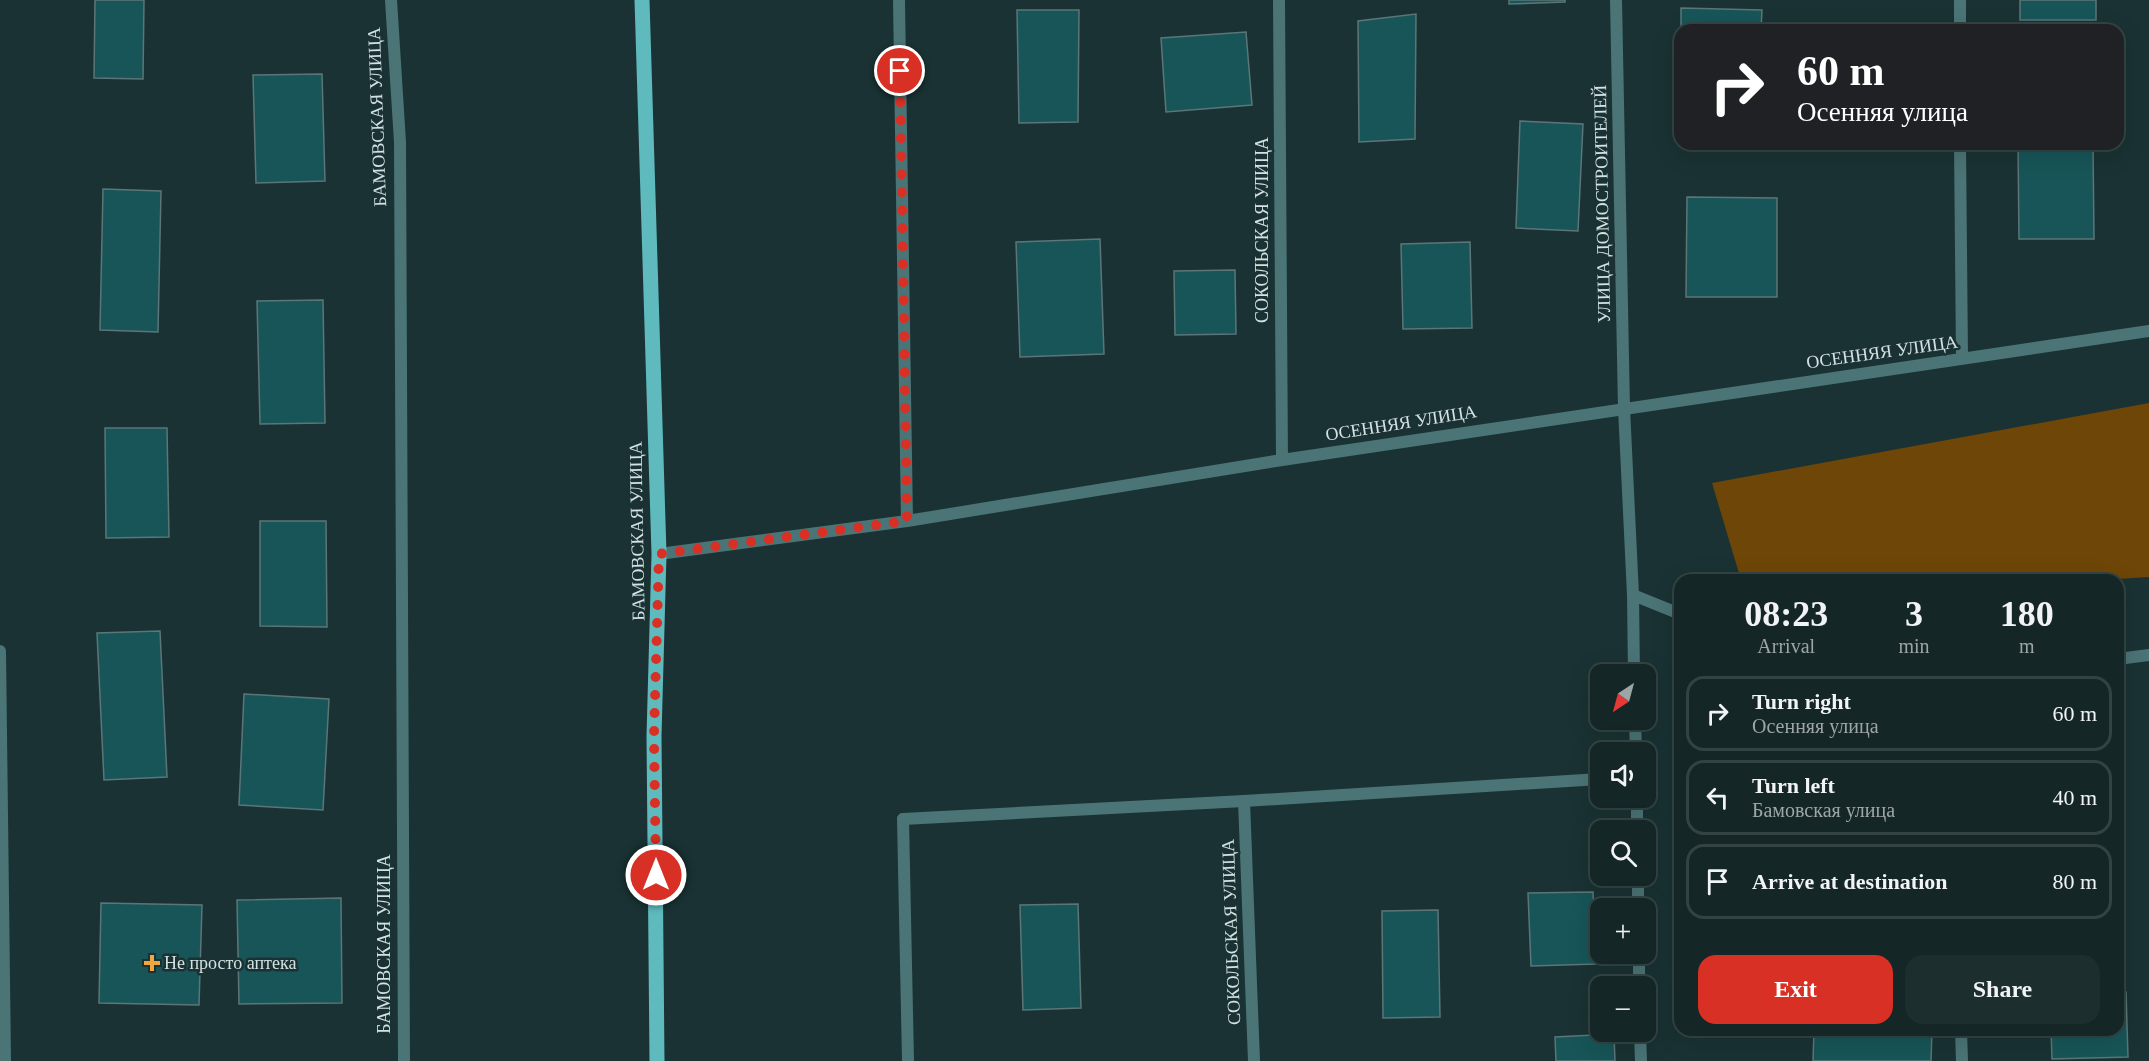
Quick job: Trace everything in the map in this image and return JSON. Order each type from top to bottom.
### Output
[{"type":"main road","name":"БАМОВСКАЯ УЛИЦА","points":[[642,0],[659,554],[654,736],[657,1061]]},
{"type":"street","name":"БАМОВСКАЯ УЛИЦА","points":[[391,0],[400,142],[404,1061]]},
{"type":"street","points":[[898,0],[907,521]]},
{"type":"street","name":"СОКОЛЬСКАЯ УЛИЦА","points":[[1279,0],[1282,460]]},
{"type":"street","name":"УЛИЦА ДОМОСТРОИТЕЛЕЙ","points":[[1616,0],[1624,408],[1633,595]]},
{"type":"street","points":[[1960,0],[1960,24]]},
{"type":"street","points":[[1960,150],[1962,358]]},
{"type":"street","name":"ОСЕННЯЯ УЛИЦА","points":[[659,554],[907,521],[1282,460],[2149,331]]},
{"type":"street","points":[[1634,664],[1633,595],[1674,612]]},
{"type":"street","points":[[0,651],[5,1061]]},
{"type":"street","points":[[2124,658],[2149,655]]},
{"type":"street","points":[[908,1061],[903,819],[1590,780]]},
{"type":"street","name":"СОКОЛЬСКАЯ УЛИЦА","points":[[1244,801],[1254,1061]]},
{"type":"street","points":[[1961,1036],[1962,1061]]},
{"type":"street","points":[[1640,1042],[1641,1061]]},
{"type":"shaded area","points":[[2149,403],[2149,577],[2124,579],[2124,574],[1739,574],[1712,483]]},
{"type":"building","points":[[95,0],[144,0],[143,79],[94,78]]},
{"type":"building","points":[[1509,0],[1565,0],[1565,2],[1509,4]]},
{"type":"building","points":[[2020,0],[2096,0],[2096,20],[2020,20]]},
{"type":"building","points":[[1681,8],[1762,10],[1761,24],[1681,24]]},
{"type":"building","points":[[1017,10],[1079,10],[1078,122],[1019,123]]},
{"type":"building","points":[[1416,14],[1415,139],[1359,142],[1358,21]]},
{"type":"building","points":[[1246,32],[1252,105],[1166,112],[1161,38]]},
{"type":"building","points":[[322,74],[325,181],[256,183],[253,75]]},
{"type":"building","points":[[1520,121],[1583,124],[1578,231],[1516,228]]},
{"type":"building","points":[[2018,150],[2093,150],[2094,239],[2019,239]]},
{"type":"building","points":[[103,189],[161,191],[158,332],[100,330]]},
{"type":"building","points":[[1687,197],[1777,198],[1777,297],[1686,297]]},
{"type":"building","points":[[1100,239],[1104,354],[1020,357],[1016,242]]},
{"type":"building","points":[[1470,242],[1472,328],[1403,329],[1401,244]]},
{"type":"building","points":[[1235,270],[1236,334],[1175,335],[1174,271]]},
{"type":"building","points":[[323,300],[325,423],[260,424],[257,301]]},
{"type":"building","points":[[105,428],[167,428],[169,537],[106,538]]},
{"type":"building","points":[[260,521],[326,521],[327,627],[260,626]]},
{"type":"building","points":[[160,631],[167,777],[104,780],[97,633]]},
{"type":"building","points":[[244,694],[329,699],[323,810],[239,805]]},
{"type":"building","points":[[1593,892],[1593,898],[1590,898],[1590,964],[1596,964],[1531,966],[1528,893]]},
{"type":"building","points":[[341,898],[342,1003],[239,1004],[237,900]]},
{"type":"building","points":[[101,903],[202,905],[199,1005],[99,1003]]},
{"type":"building","points":[[1078,904],[1081,1008],[1023,1010],[1020,905]]},
{"type":"building","points":[[1438,910],[1440,1017],[1383,1018],[1382,911]]},
{"type":"building","points":[[2124,992],[2126,992],[2128,1057],[2052,1059],[2051,1036],[2124,1036]]},
{"type":"building","points":[[1590,1035],[1590,1042],[1614,1042],[1615,1061],[1556,1061],[1555,1037]]},
{"type":"building","points":[[1814,1036],[1932,1036],[1931,1061],[1813,1061]]},
{"type":"place","name":"Не просто аптека","points":[[152,963]]},
{"type":"route","points":[[656,875],[654,736],[659,554],[907,521],[900,71]]}]
